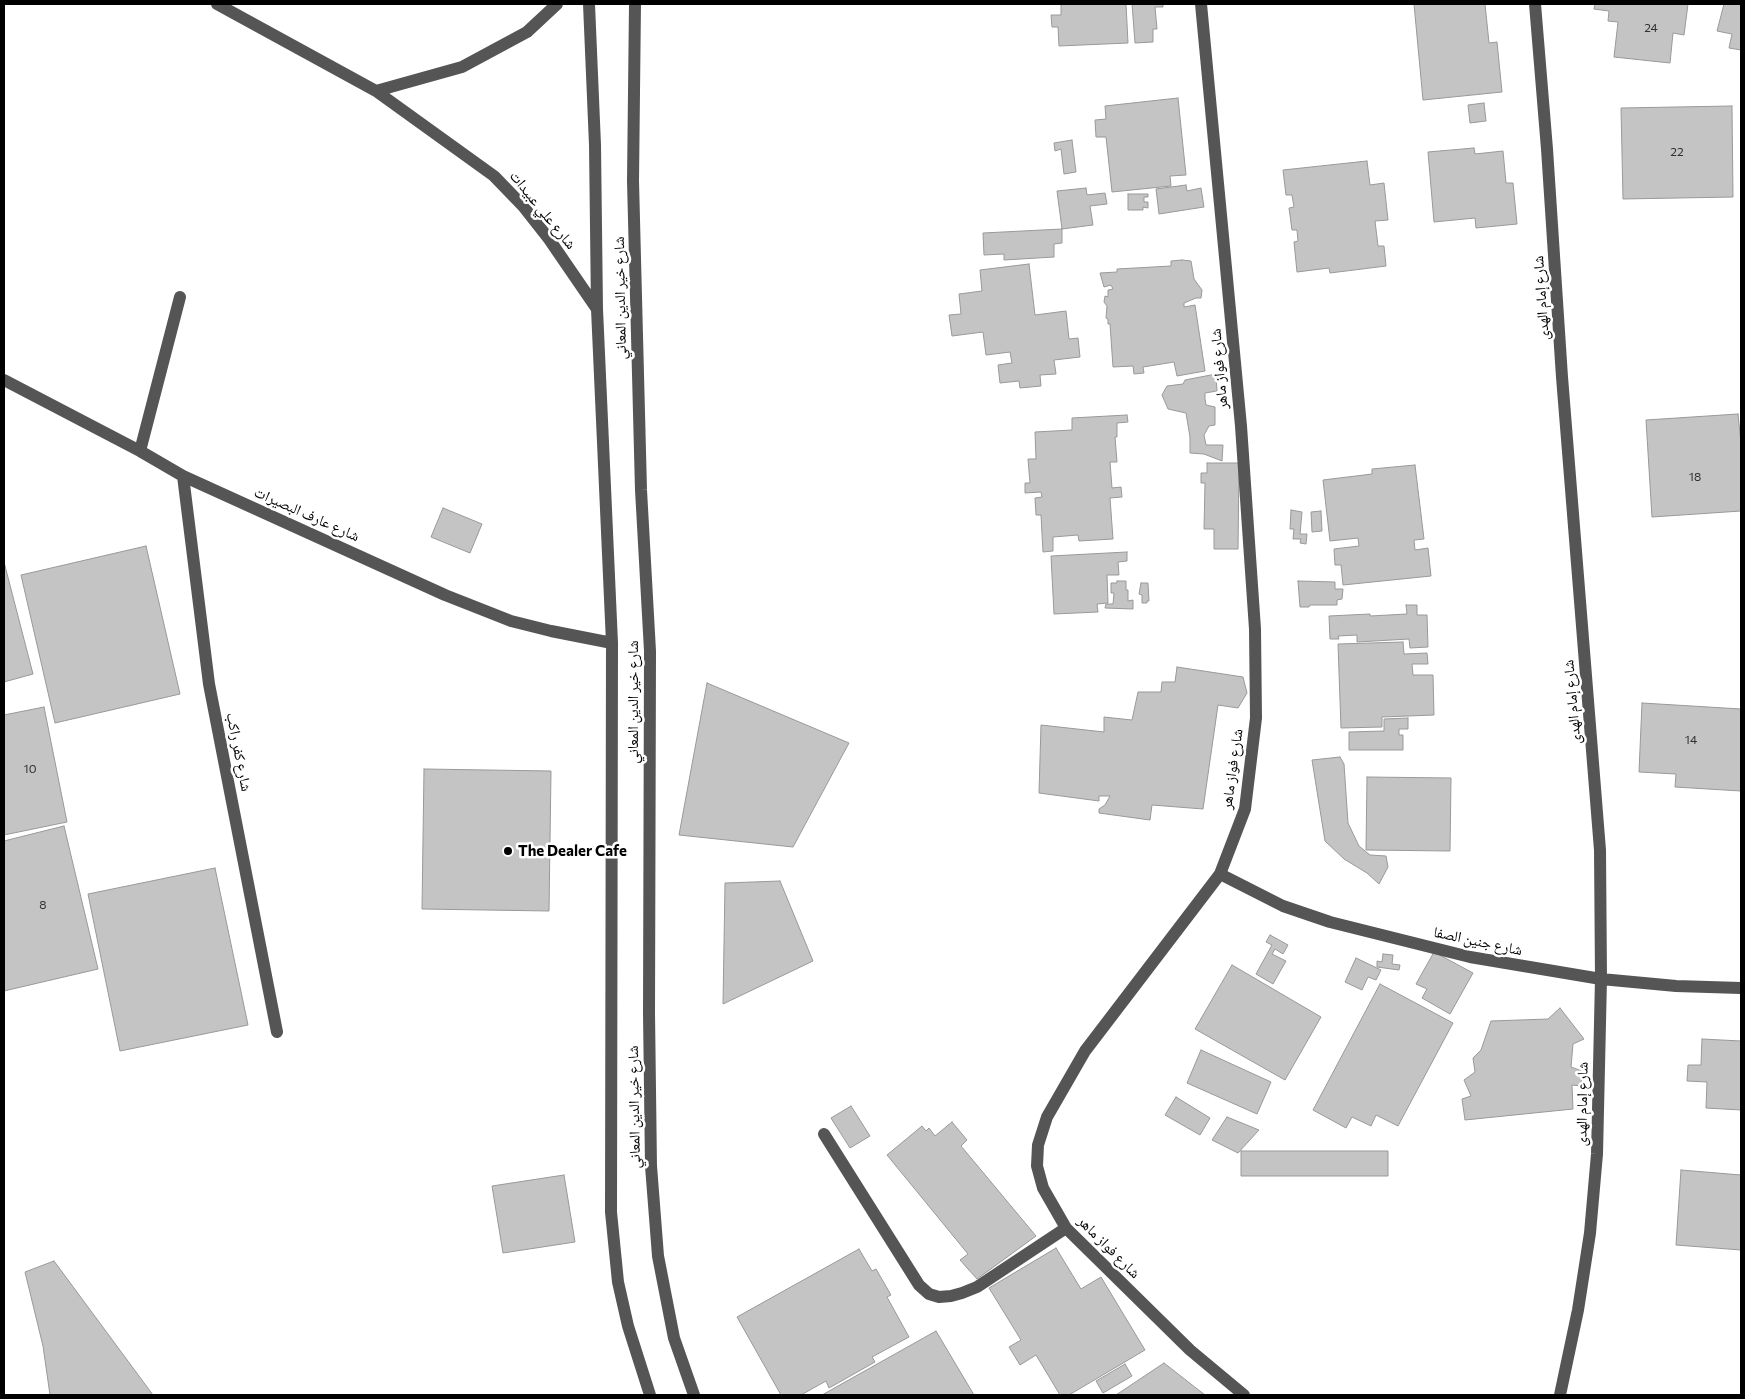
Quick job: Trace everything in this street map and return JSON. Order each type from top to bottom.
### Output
[{"type":"street","name":"شارع علي عبيدات","points":[[217,4],[376,91],[494,176],[523,206],[549,239],[597,310]]},
{"type":"street","points":[[376,91],[462,68],[527,32],[557,4]]},
{"type":"street","name":"شارع خير الدين المعاني","points":[[589,4],[595,145],[597,310],[612,643],[611,1212],[618,1282],[650,1395]]},
{"type":"street","name":"شارع خير الدين المعاني","points":[[635,4],[633,181],[641,490],[650,650],[649,1013],[651,1166],[658,1256],[674,1338],[694,1395]]},
{"type":"street","name":"شارع فواز ماهر","points":[[1201,4],[1241,426],[1255,629],[1256,718],[1245,809],[1220,874],[1085,1051],[1047,1117],[1038,1145],[1037,1166],[1044,1188],[1066,1228],[1190,1350],[1244,1395]]},
{"type":"street","name":"شارع إمام الهدى","points":[[1536,4],[1562,378],[1600,850],[1601,979],[1597,1154],[1590,1233],[1578,1310],[1560,1395]]},
{"type":"street","points":[[140,451],[180,297]]},
{"type":"street","name":"شارع عارف البصيرات","points":[[4,380],[140,451],[183,476],[445,595],[511,621],[612,643]]},
{"type":"street","name":"شارع كفر راكب","points":[[183,476],[209,684],[277,1032]]},
{"type":"street","name":"شارع جنين الصفا","points":[[1220,874],[1283,906],[1330,922],[1470,957],[1601,979],[1676,986],[1741,988]]},
{"type":"street","points":[[824,1134],[918,1285],[930,1294],[940,1297],[951,1296],[977,1287],[1066,1228]]},
{"type":"building","points":[[1061,4],[1126,4],[1128,43],[1059,46],[1058,27],[1052,27],[1051,15],[1061,15]]},
{"type":"building","points":[[1132,4],[1163,4],[1163,7],[1155,7],[1157,29],[1153,29],[1153,42],[1135,43]]},
{"type":"building","points":[[1414,4],[1485,4],[1489,43],[1497,42],[1502,92],[1423,100]]},
{"type":"building","points":[[1595,4],[1688,4],[1684,35],[1673,33],[1670,63],[1614,57],[1618,22],[1608,21],[1609,11],[1594,9]]},
{"type":"building","points":[[1724,4],[1741,4],[1741,50],[1729,48],[1732,34],[1717,31]]},
{"type":"building","points":[[1178,98],[1186,175],[1170,176],[1171,186],[1112,192],[1106,137],[1096,137],[1095,120],[1106,119],[1105,106]]},
{"type":"building","points":[[1484,103],[1486,121],[1470,123],[1468,105]]},
{"type":"building","points":[[1732,106],[1733,197],[1623,199],[1621,108]]},
{"type":"building","points":[[1072,140],[1076,172],[1064,174],[1061,149],[1055,151],[1054,143]]},
{"type":"building","points":[[1474,148],[1475,154],[1503,151],[1506,183],[1513,183],[1517,224],[1476,228],[1475,218],[1434,222],[1428,152]]},
{"type":"building","points":[[1367,161],[1370,185],[1384,183],[1388,220],[1375,221],[1378,246],[1384,246],[1386,266],[1330,273],[1329,268],[1297,272],[1294,242],[1298,241],[1297,230],[1292,230],[1289,208],[1294,207],[1292,195],[1286,195],[1283,170]]},
{"type":"building","points":[[1186,185],[1187,191],[1201,188],[1204,207],[1159,214],[1156,189]]},
{"type":"building","points":[[1086,188],[1087,195],[1105,193],[1107,204],[1090,206],[1093,225],[1062,229],[1057,191]]},
{"type":"building","points":[[1128,194],[1148,194],[1148,197],[1144,197],[1144,202],[1148,202],[1148,208],[1128,210]]},
{"type":"building","points":[[1062,229],[1062,243],[1054,244],[1054,257],[1004,260],[1004,254],[984,255],[983,233]]},
{"type":"building","points":[[1171,261],[1191,261],[1194,279],[1202,290],[1201,298],[1184,303],[1184,307],[1195,305],[1205,371],[1177,376],[1174,362],[1143,367],[1144,373],[1134,374],[1133,366],[1113,367],[1110,324],[1108,324],[1108,319],[1106,318],[1107,306],[1104,302],[1105,296],[1108,297],[1108,290],[1113,289],[1111,285],[1104,287],[1100,273],[1117,272],[1117,269],[1171,266]]},
{"type":"building","points":[[1029,264],[1035,315],[1066,311],[1069,339],[1078,338],[1080,357],[1054,360],[1056,374],[1040,375],[1041,386],[1020,388],[1019,381],[1000,383],[998,365],[1012,363],[1010,352],[986,355],[983,332],[952,336],[949,315],[961,314],[959,294],[982,291],[980,270]]},
{"type":"building","points":[[1216,374],[1217,391],[1205,393],[1206,405],[1215,407],[1215,425],[1209,426],[1204,435],[1206,445],[1223,445],[1222,461],[1204,454],[1190,453],[1190,437],[1186,413],[1168,409],[1162,395],[1167,386],[1183,384],[1185,380]]},
{"type":"building","points":[[1738,414],[1741,443],[1741,511],[1652,517],[1646,420]]},
{"type":"building","points":[[1127,415],[1128,422],[1117,423],[1117,437],[1115,437],[1117,462],[1110,462],[1112,488],[1121,487],[1122,497],[1110,498],[1113,539],[1079,541],[1078,535],[1053,537],[1053,551],[1043,552],[1041,515],[1036,515],[1035,498],[1042,497],[1041,492],[1025,493],[1025,483],[1030,483],[1028,459],[1036,459],[1035,432],[1072,430],[1072,418]]},
{"type":"building","points":[[1207,463],[1239,463],[1238,549],[1214,549],[1214,529],[1204,529],[1205,483],[1201,483],[1201,473],[1207,473]]},
{"type":"building","points":[[1415,465],[1424,539],[1414,540],[1415,550],[1428,548],[1431,576],[1343,585],[1341,565],[1335,565],[1334,549],[1359,546],[1358,538],[1330,541],[1323,480],[1372,474],[1372,469]]},
{"type":"building","points":[[443,508],[482,524],[470,553],[431,537]]},
{"type":"building","points":[[1291,510],[1302,512],[1300,534],[1307,534],[1306,544],[1300,543],[1301,539],[1293,539],[1294,529],[1290,529]]},
{"type":"building","points":[[1321,511],[1322,531],[1312,532],[1311,512]]},
{"type":"building","points":[[146,546],[180,694],[55,723],[21,575]]},
{"type":"building","points":[[1127,552],[1127,561],[1118,562],[1119,575],[1107,575],[1108,603],[1097,604],[1098,612],[1054,614],[1051,556]]},
{"type":"building","points":[[4,562],[33,674],[4,682]]},
{"type":"building","points":[[1117,581],[1126,581],[1128,601],[1133,600],[1133,609],[1105,608],[1106,604],[1113,604],[1114,593],[1111,593],[1111,583],[1117,583]]},
{"type":"building","points":[[1298,581],[1335,582],[1335,589],[1343,589],[1342,599],[1337,600],[1337,605],[1300,607]]},
{"type":"building","points":[[1141,583],[1148,583],[1149,601],[1147,603],[1142,603],[1142,595],[1139,594]]},
{"type":"building","points":[[1406,605],[1417,605],[1417,615],[1427,615],[1428,647],[1410,648],[1409,639],[1357,642],[1357,635],[1338,636],[1339,639],[1330,639],[1329,616],[1407,614]]},
{"type":"building","points":[[1403,642],[1404,654],[1427,653],[1428,664],[1412,664],[1413,675],[1433,675],[1434,715],[1382,717],[1382,727],[1341,728],[1338,644]]},
{"type":"building","points":[[1177,667],[1243,677],[1247,693],[1238,708],[1218,705],[1203,809],[1152,805],[1150,820],[1099,813],[1099,809],[1105,805],[1110,796],[1099,796],[1099,801],[1039,793],[1041,725],[1104,732],[1104,717],[1132,720],[1138,692],[1161,692],[1162,682],[1175,682]]},
{"type":"building","points":[[707,683],[849,743],[793,847],[679,835]]},
{"type":"building","points":[[1642,703],[1741,709],[1741,791],[1675,787],[1676,774],[1639,772]]},
{"type":"building","points":[[44,707],[67,822],[4,835],[4,715]]},
{"type":"building","points":[[1408,718],[1408,729],[1399,729],[1399,735],[1403,735],[1403,750],[1349,750],[1349,732],[1384,731],[1384,719]]},
{"type":"building","points":[[1340,757],[1344,764],[1348,823],[1359,846],[1370,855],[1386,856],[1388,867],[1379,884],[1367,873],[1344,859],[1325,841],[1312,760]]},
{"type":"building","points":[[424,769],[551,771],[549,911],[422,909]]},
{"type":"building","points":[[1367,777],[1451,778],[1450,851],[1366,850]]},
{"type":"building","points":[[64,826],[98,969],[4,991],[4,841]]},
{"type":"building","points":[[215,868],[248,1025],[120,1051],[88,894]]},
{"type":"building","points":[[780,881],[813,961],[723,1004],[725,883]]},
{"type":"building","points":[[1270,935],[1288,945],[1283,954],[1275,949],[1272,954],[1286,961],[1273,984],[1256,974],[1272,945],[1266,942]]},
{"type":"building","points":[[1434,952],[1473,973],[1450,1014],[1422,998],[1427,989],[1416,984]]},
{"type":"building","points":[[1383,954],[1393,955],[1392,964],[1400,965],[1399,970],[1377,967],[1377,961],[1382,962]]},
{"type":"building","points":[[1356,958],[1381,970],[1376,980],[1368,977],[1362,990],[1345,982]]},
{"type":"building","points":[[1232,965],[1321,1017],[1285,1080],[1195,1029]]},
{"type":"building","points":[[1380,984],[1453,1023],[1398,1126],[1376,1115],[1371,1126],[1352,1117],[1346,1128],[1313,1110]]},
{"type":"building","points":[[1560,1008],[1584,1039],[1573,1044],[1571,1067],[1582,1071],[1581,1086],[1572,1085],[1573,1109],[1465,1120],[1462,1099],[1471,1096],[1464,1080],[1475,1072],[1473,1058],[1481,1050],[1491,1021],[1548,1019]]},
{"type":"building","points":[[1702,1039],[1741,1041],[1741,1110],[1706,1108],[1707,1082],[1687,1081],[1688,1065],[1701,1065]]},
{"type":"building","points":[[1201,1050],[1271,1082],[1257,1114],[1187,1083]]},
{"type":"building","points":[[1176,1097],[1210,1118],[1200,1135],[1165,1115]]},
{"type":"building","points":[[851,1106],[870,1136],[850,1148],[831,1118]]},
{"type":"building","points":[[1227,1117],[1259,1130],[1238,1153],[1212,1140]]},
{"type":"building","points":[[952,1122],[967,1140],[961,1146],[1036,1236],[977,1279],[960,1260],[968,1254],[887,1155],[922,1126],[926,1131],[929,1128],[935,1136]]},
{"type":"building","points":[[1241,1151],[1388,1151],[1388,1176],[1241,1176]]},
{"type":"building","points":[[1681,1170],[1741,1175],[1741,1250],[1676,1245]]},
{"type":"building","points":[[564,1175],[575,1242],[503,1253],[492,1186]]},
{"type":"building","points":[[1056,1248],[1081,1289],[1101,1277],[1145,1350],[1069,1395],[1060,1395],[1036,1355],[1020,1365],[1009,1347],[1021,1340],[989,1288]]},
{"type":"building","points":[[859,1249],[872,1271],[876,1269],[891,1295],[887,1297],[909,1337],[872,1357],[875,1362],[829,1388],[826,1381],[801,1395],[781,1395],[737,1317]]},
{"type":"building","points":[[54,1261],[153,1395],[50,1395],[43,1346],[25,1272]]},
{"type":"building","points":[[936,1331],[974,1395],[822,1395]]},
{"type":"building","points":[[1164,1363],[1205,1395],[1116,1395]]},
{"type":"building","points":[[1125,1364],[1132,1376],[1103,1393],[1096,1381]]},
{"type":"place","name":"The Dealer Cafe","points":[[508,851]]}]
